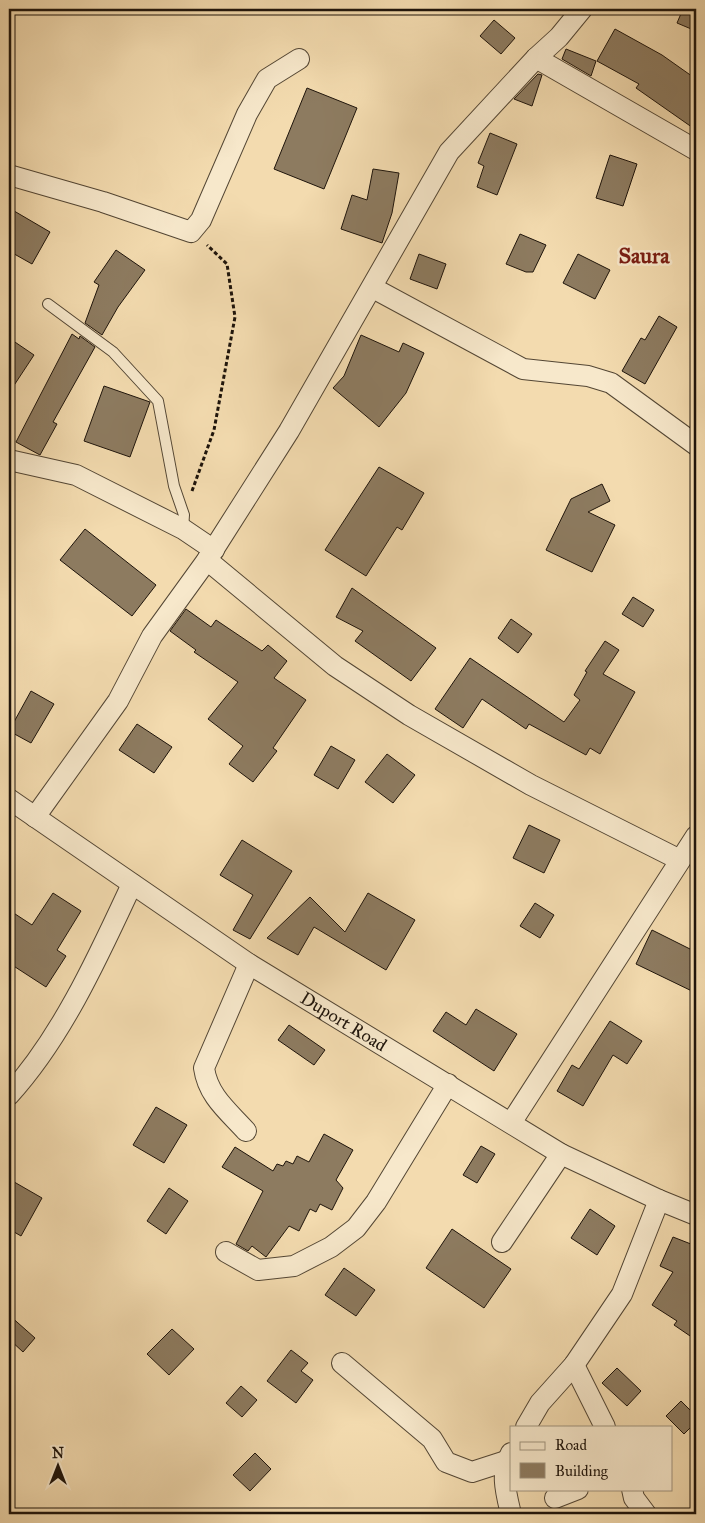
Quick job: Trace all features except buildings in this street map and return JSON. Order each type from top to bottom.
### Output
[{"type":"street","points":[[35,818],[118,701],[152,636],[211,555],[289,432],[449,152],[536,58],[559,37],[582,9]]},
{"type":"street","points":[[536,58],[696,150]]},
{"type":"street","points":[[9,175],[191,232],[201,220],[248,114],[266,79],[299,60]]},
{"type":"street","points":[[373,288],[523,368],[588,376],[611,383],[696,445]]},
{"type":"street","points":[[9,460],[76,475],[183,522],[211,555],[335,666],[409,715],[531,785],[691,848],[511,1123]]},
{"type":"street","name":"Duport Road","points":[[9,799],[249,964],[561,1154],[659,1200],[696,1215]]},
{"type":"street","points":[[9,1095],[20,1083],[57,1028],[98,957],[132,884]]},
{"type":"street","points":[[246,1130],[213,1096],[206,1083],[204,1068],[249,964]]},
{"type":"street","points":[[226,1252],[258,1270],[294,1266],[331,1247],[356,1228],[376,1202],[448,1084]]},
{"type":"street","points":[[502,1242],[561,1154]]},
{"type":"street","points":[[527,1426],[540,1403],[574,1365],[622,1294],[659,1200]]},
{"type":"street","points":[[342,1364],[432,1439],[446,1462],[472,1472],[509,1457]]},
{"type":"street","points":[[574,1365],[605,1426]]},
{"type":"street","points":[[509,1457],[504,1485],[511,1514]]},
{"type":"street","points":[[555,1498],[575,1490]]},
{"type":"street","points":[[632,1490],[634,1498],[646,1514]]},
{"type":"lane","points":[[48,304],[113,352],[158,401],[174,486],[183,522]]},
{"type":"path","points":[[183,522],[214,430],[235,317],[227,264],[191,232]]},
{"type":"district","name":"Saura","points":[[644,255]]}]
